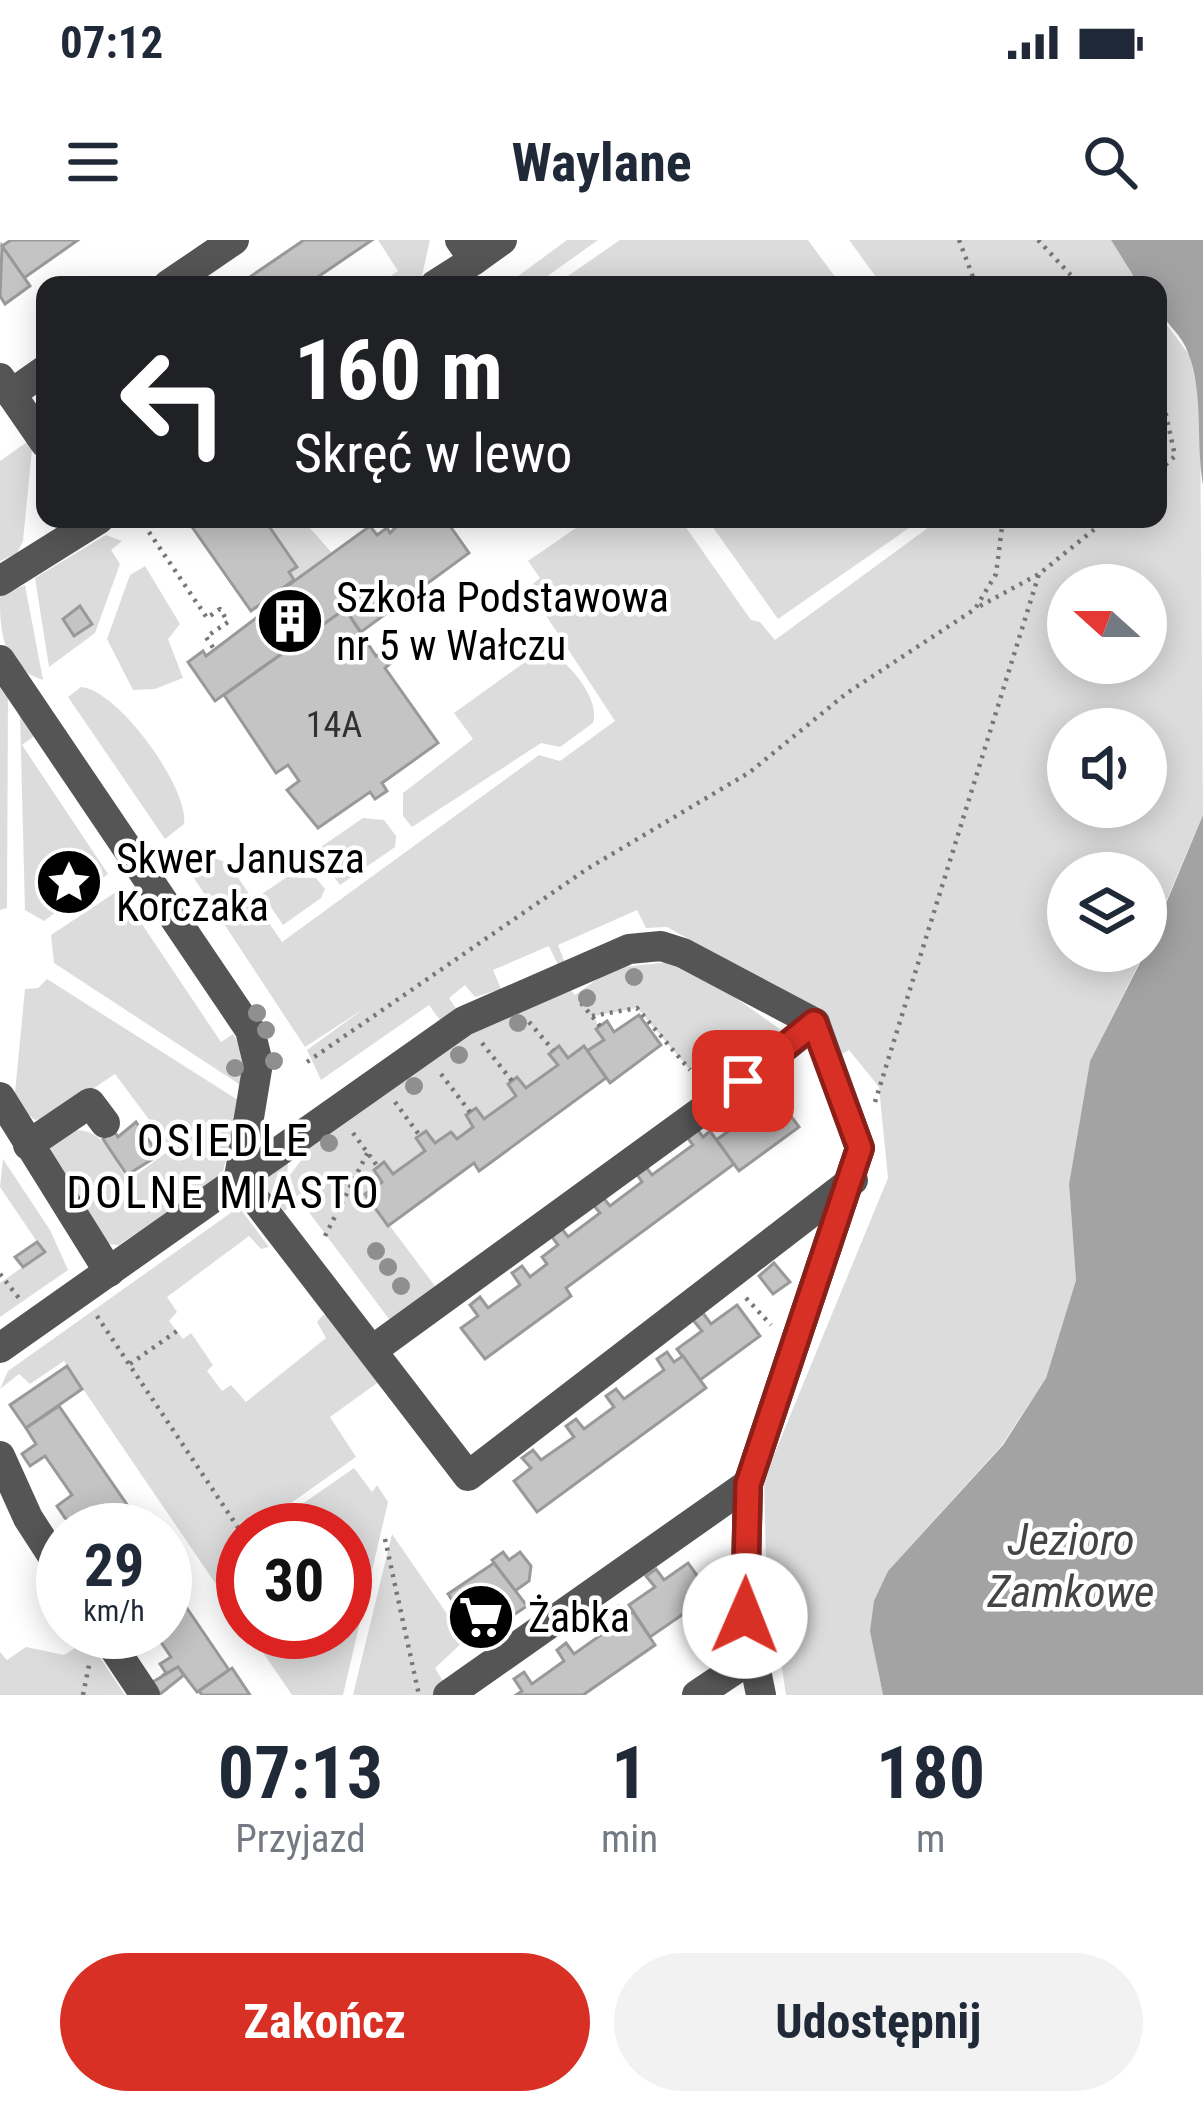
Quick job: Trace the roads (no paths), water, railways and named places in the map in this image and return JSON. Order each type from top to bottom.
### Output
[{"type":"street","points":[[181,276],[234,240]]},
{"type":"street","points":[[443,276],[467,250],[502,240]]},
{"type":"street","points":[[36,374],[5,386],[36,430]]},
{"type":"street","points":[[0,581],[85,528]]},
{"type":"street","points":[[0,660],[250,1030],[258,1063],[239,1178],[468,1476],[854,1179]]},
{"type":"street","points":[[0,1348],[464,1021],[628,949],[661,946],[683,953],[814,1023],[860,1148],[854,1179],[748,1484],[745,1616],[760,1695]]},
{"type":"street","points":[[374,1349],[743,1081],[814,1023]]},
{"type":"street","points":[[0,1097],[16,1141],[109,1272]]},
{"type":"street","points":[[16,1141],[90,1103],[105,1123]]},
{"type":"street","points":[[0,1456],[36,1530]]},
{"type":"street","points":[[448,1695],[748,1484]]},
{"type":"street","points":[[697,1695],[752,1658]]},
{"type":"street","points":[[112,1659],[145,1695]]},
{"type":"water","points":[[1111,240],[1203,240],[1203,485],[1197,392],[1186,348],[1167,320],[1167,276],[1133,276]]},
{"type":"water","name":"Jezioro Zamkowe","points":[[1203,815],[1203,1695],[883,1695],[870,1631],[874,1601],[888,1571],[1003,1445],[1046,1378],[1076,1280],[1069,1184],[1090,1061],[1135,972],[1167,972],[1167,901]]},
{"type":"place","name":"Szkoła Podstawowa nr 5 w Wałczu","points":[[290,621]]},
{"type":"place","name":"Skwer Janusza Korczaka","points":[[69,882]]},
{"type":"place","name":"Żabka","points":[[481,1617]]},
{"type":"district","name":"OSIEDLE DOLNE MIASTO","points":[[224,1166]]}]
